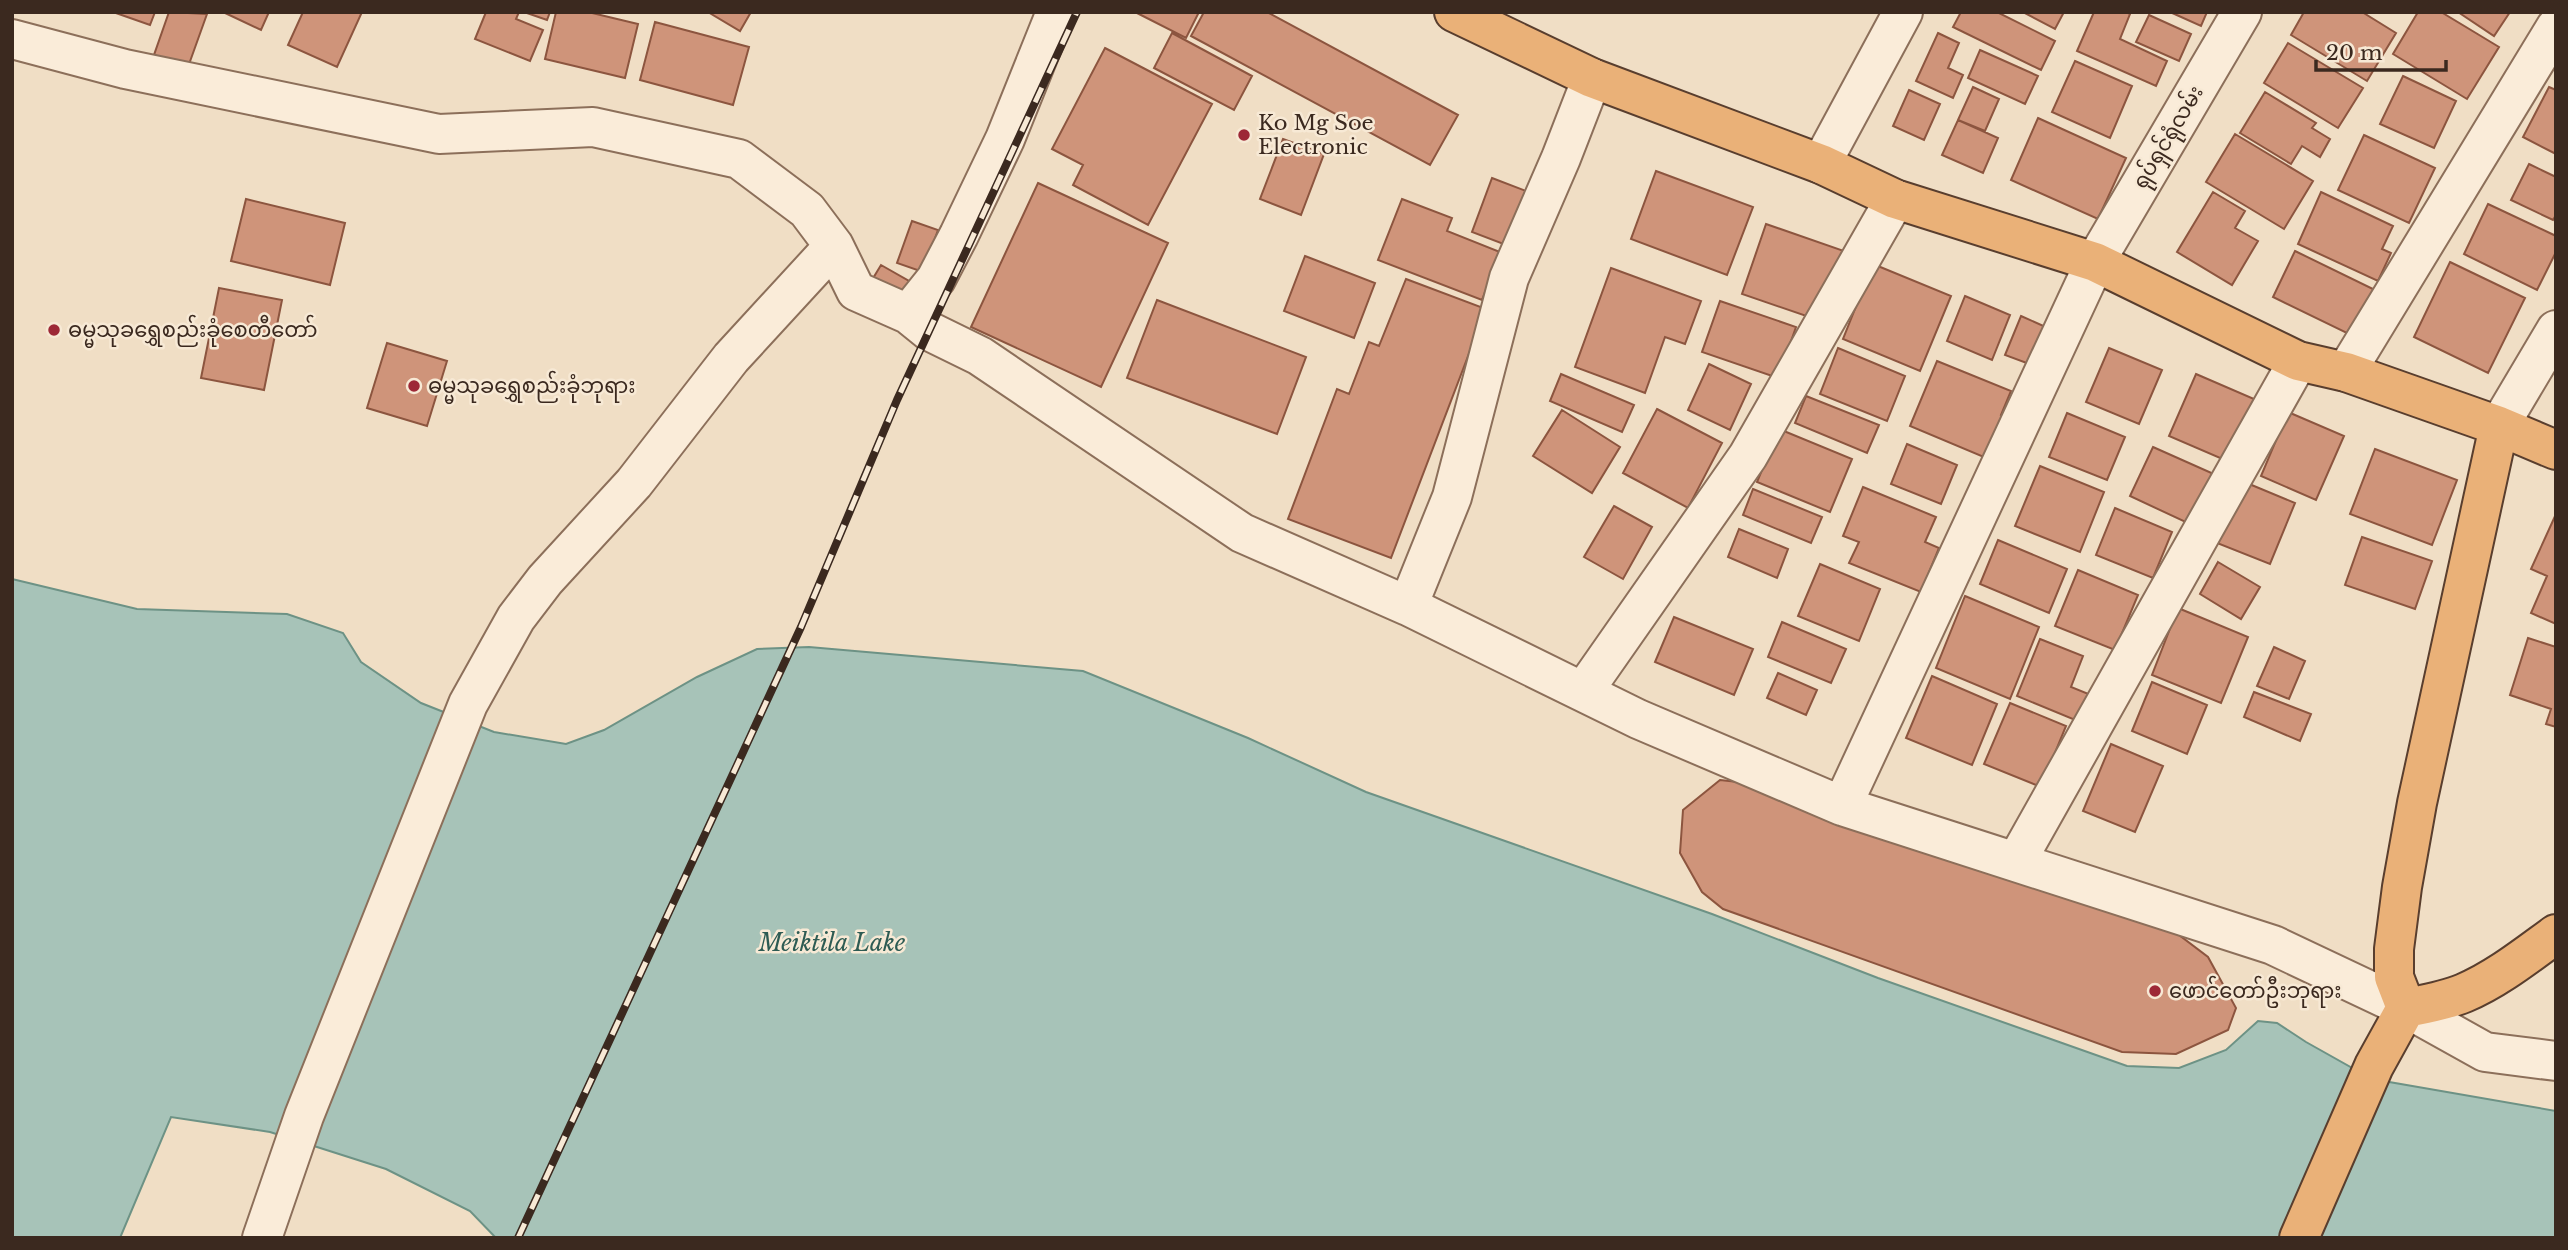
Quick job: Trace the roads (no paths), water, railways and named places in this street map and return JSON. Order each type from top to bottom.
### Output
[{"type":"highway","points":[[1454,12],[1592,78],[1821,164],[1895,199],[2095,262],[2298,361],[2346,372],[2499,426],[2556,450]]},
{"type":"highway","points":[[2406,1008],[2394,977],[2394,949],[2402,887],[2417,803],[2499,426]]},
{"type":"highway","points":[[2406,1008],[2438,1002],[2466,992],[2509,967],[2556,934]]},
{"type":"highway","points":[[2300,1238],[2374,1066],[2406,1008]]},
{"type":"street","points":[[908,314],[936,279],[959,235],[1005,138],[1056,12]]},
{"type":"street","points":[[1821,164],[1903,12]]},
{"type":"street","name":"ရုပ်ရှင်ရုံလမ်း","points":[[1842,806],[2095,262],[2242,12]]},
{"type":"street","points":[[2346,372],[2556,27]]},
{"type":"street","points":[[12,39],[125,69],[439,134],[593,127],[739,159],[807,210],[834,246],[856,290],[908,314],[929,331],[980,356],[1242,533],[1408,606],[1638,719],[1842,806],[2273,945],[2406,1008],[2485,1052],[2556,1061]]},
{"type":"street","points":[[1408,606],[1451,497],[1509,278],[1592,78]]},
{"type":"street","points":[[1583,692],[1748,456],[1895,199]]},
{"type":"street","points":[[262,1238],[304,1116],[468,704],[516,618],[545,580],[634,483],[731,358],[834,246]]},
{"type":"street","points":[[2499,426],[2556,330]]},
{"type":"street","points":[[2016,862],[2298,361]]},
{"type":"water","name":"Meiktila Lake","points":[[12,579],[137,609],[287,614],[343,633],[361,662],[421,703],[494,732],[566,744],[604,730],[697,677],[757,649],[809,647],[1083,671],[1248,738],[1366,792],[1712,914],[1878,978],[2127,1066],[2179,1068],[2226,1050],[2258,1021],[2277,1023],[2372,1079],[2556,1111],[2556,1238],[496,1238],[470,1211],[386,1169],[270,1132],[171,1117],[120,1238],[12,1238]]},
{"type":"railway","points":[[518,1238],[801,627],[897,400],[1077,12]]},
{"type":"place","name":"Ko Mg Soe Electronic","points":[[1244,135]]},
{"type":"place","name":"ဓမ္မသုခရွှေစည်းခုံစေတီတော်","points":[[54,330]]},
{"type":"place","name":"ဓမ္မသုခရွှေစည်းခုံဘုရား","points":[[414,386]]},
{"type":"place","name":"ဖောင်တော်ဦးဘုရား","points":[[2155,991]]}]
